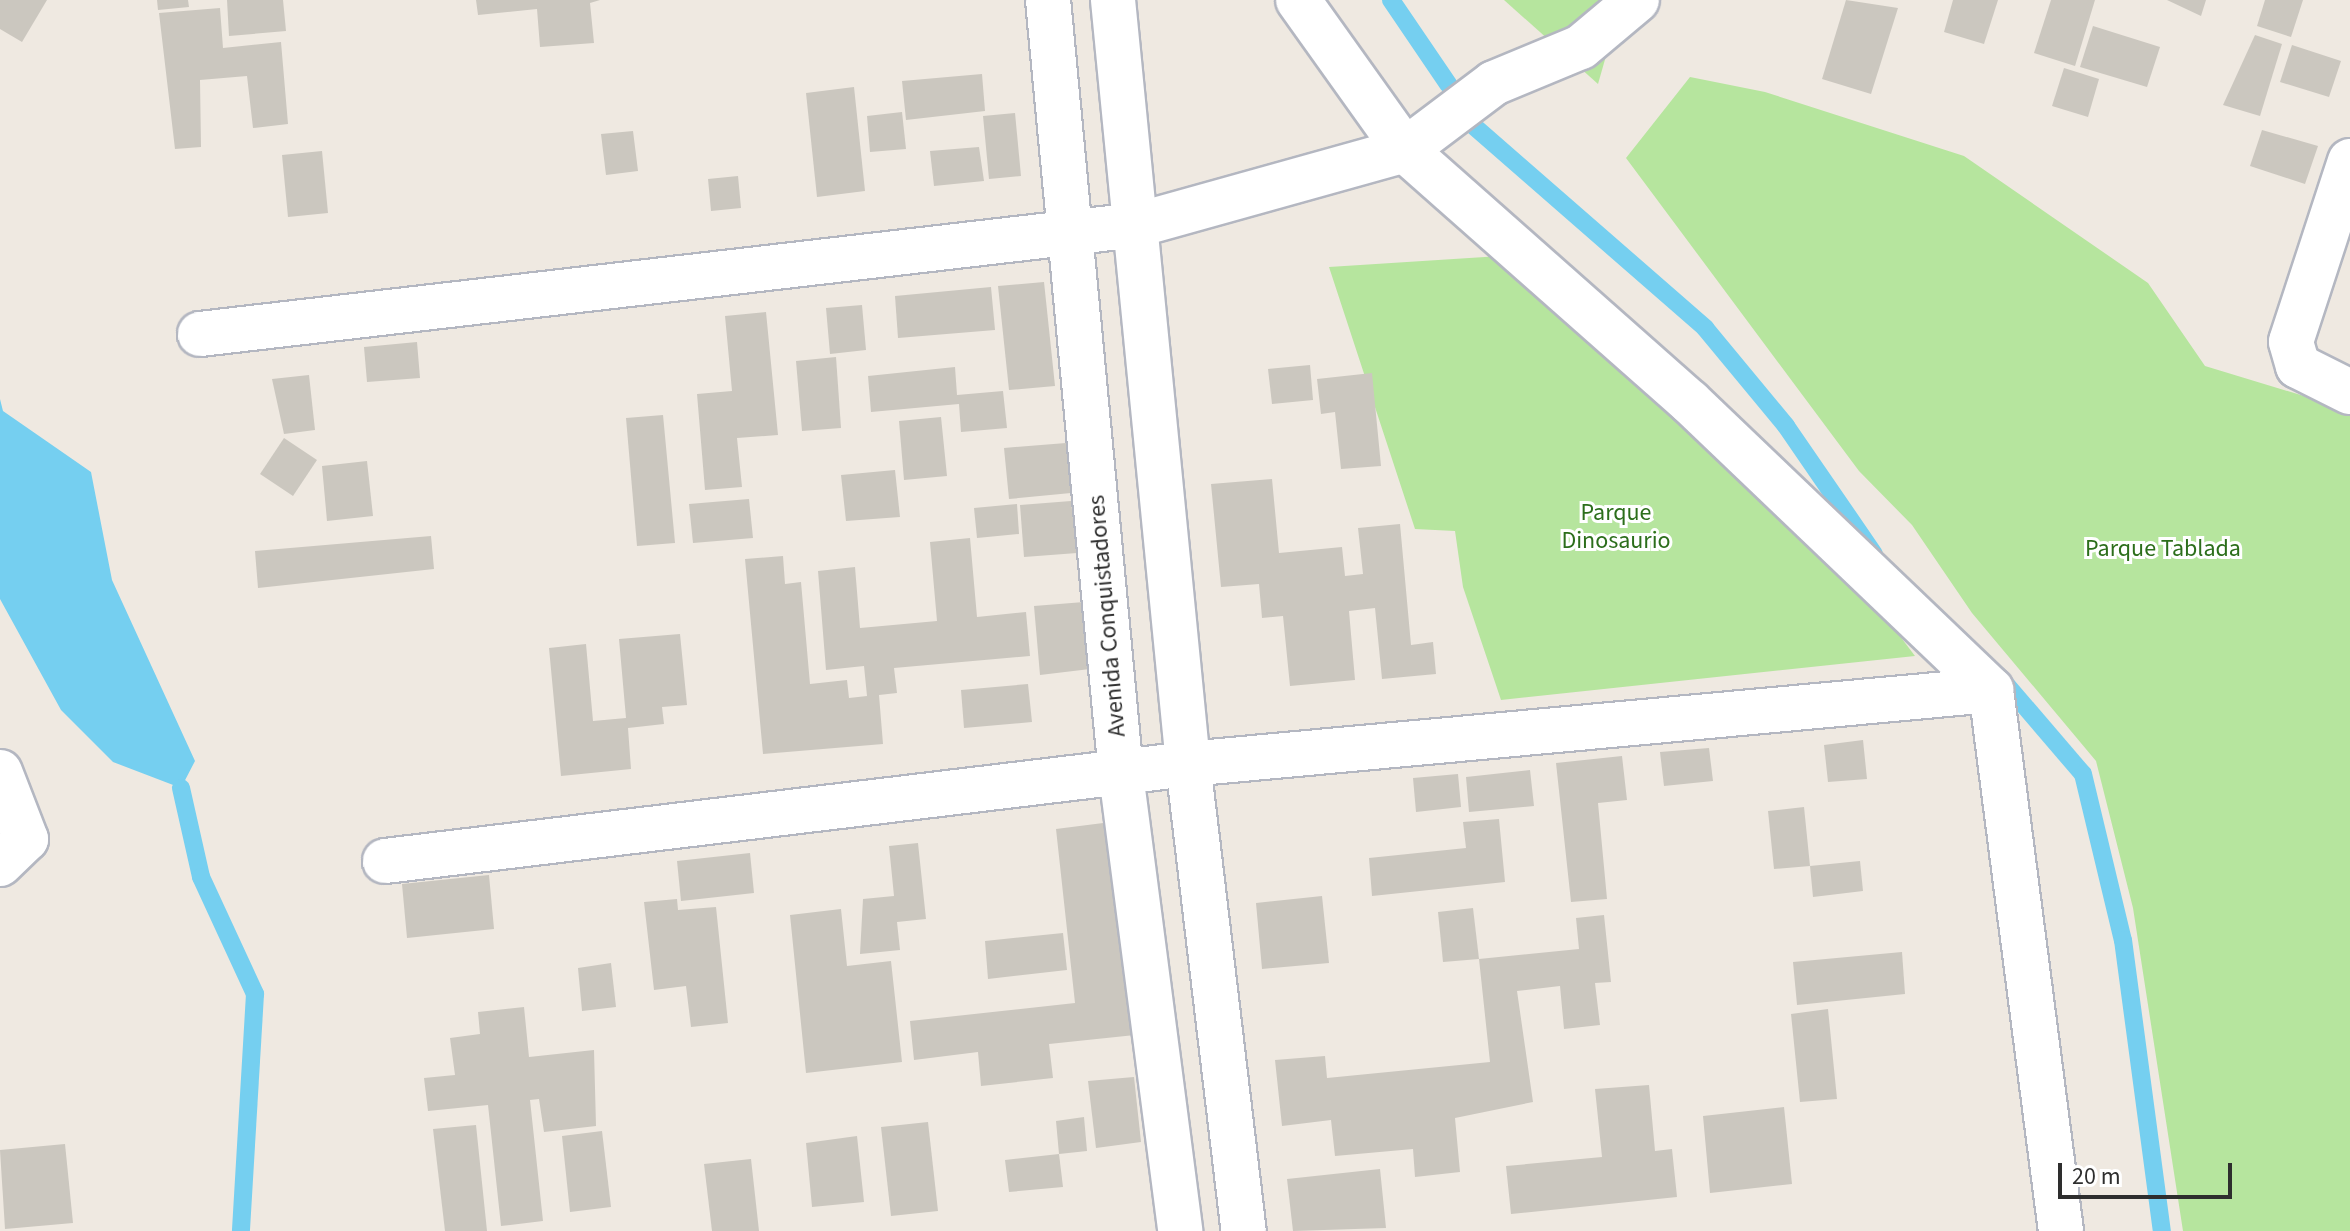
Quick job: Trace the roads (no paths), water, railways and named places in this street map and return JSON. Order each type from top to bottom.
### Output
[{"type":"street","name":"Avenida Conquistadores","points":[[1048,0],[1121,774],[1180,1231]]},
{"type":"street","points":[[1113,0],[1188,764],[1244,1231]]},
{"type":"street","points":[[1298,0],[1405,150],[1690,402],[1991,690],[2061,1231]]},
{"type":"street","points":[[200,334],[1071,230],[1137,225],[1405,150],[1494,83],[1581,47],[1637,0]]},
{"type":"street","points":[[2350,161],[2291,342],[2298,366],[2350,392]]},
{"type":"street","points":[[385,861],[1188,764],[1991,690]]},
{"type":"street","points":[[0,772],[26,839],[0,864]]},
{"type":"water","points":[[0,399],[3,411],[91,472],[112,580],[195,761],[181,788],[113,762],[61,710],[0,599]]},
{"type":"waterway","points":[[1391,0],[1448,84]]},
{"type":"waterway","points":[[1468,121],[1705,328],[1786,426],[1874,554]]},
{"type":"waterway","points":[[1998,675],[2083,774],[2123,940],[2162,1231]]},
{"type":"waterway","points":[[181,788],[201,877],[255,994],[241,1231]]},
{"type":"park label","name":"Parque Dinosaurio","points":[[1616,527]]},
{"type":"park label","name":"Parque Tablada","points":[[2163,549]]}]
